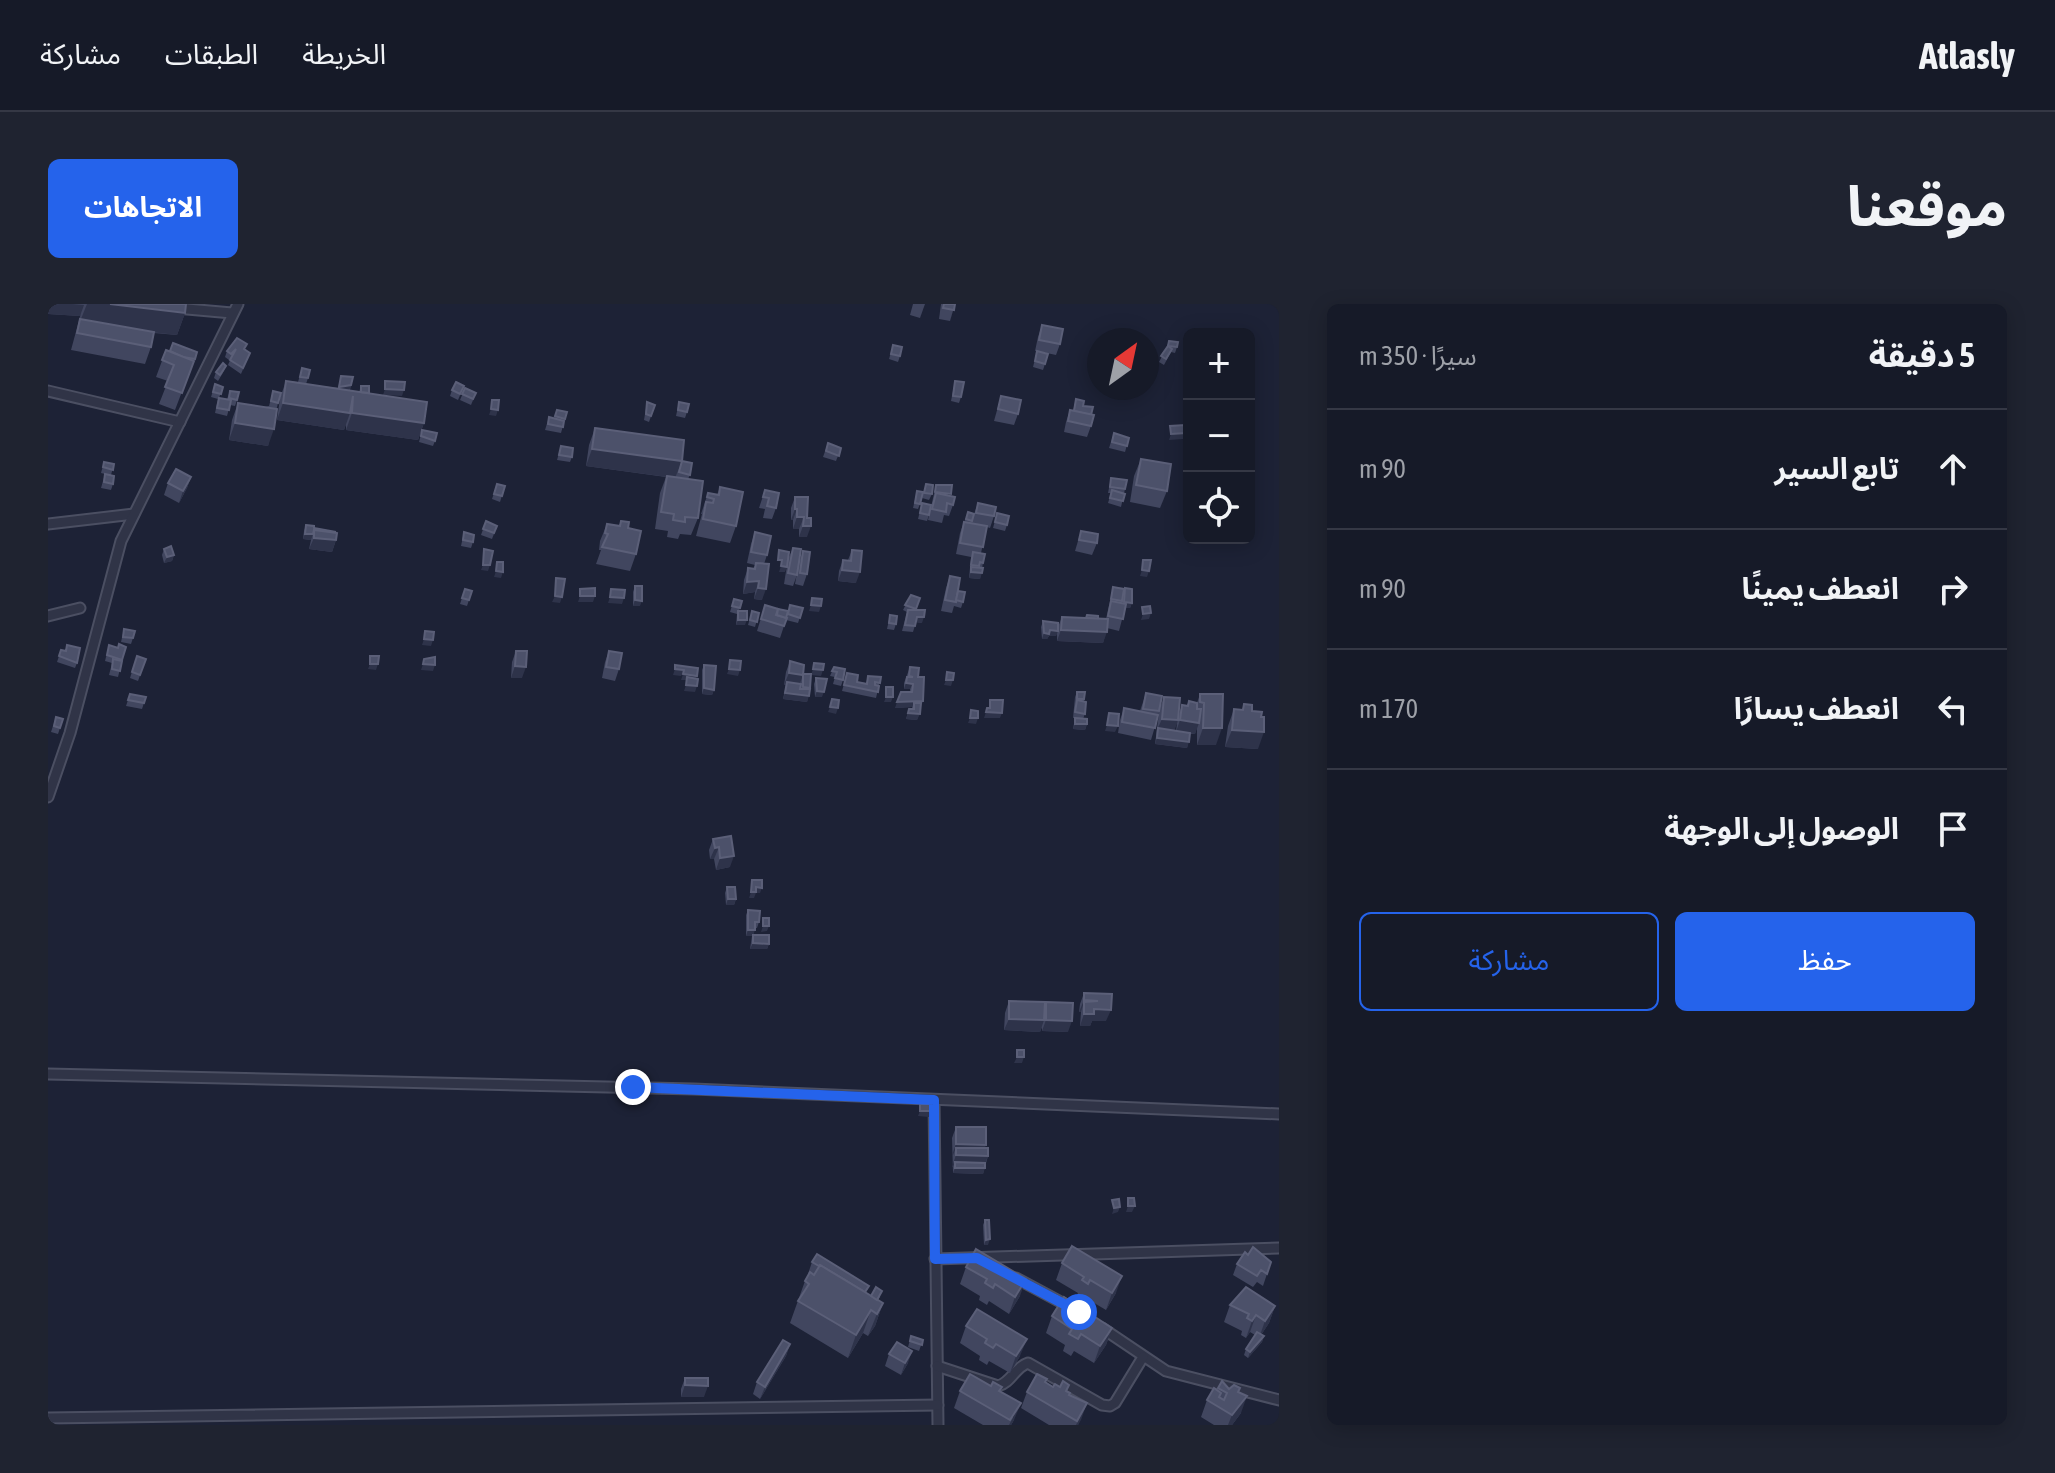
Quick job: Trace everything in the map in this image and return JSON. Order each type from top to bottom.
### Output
[{"type":"street","points":[[48,797],[70,733],[121,541],[235,309],[158,307]]},
{"type":"street","points":[[48,391],[180,422]]},
{"type":"street","points":[[48,524],[134,514]]},
{"type":"street","points":[[48,616],[80,608]]},
{"type":"street","points":[[48,1074],[465,1082],[1279,1114]]},
{"type":"street","points":[[934,1100],[938,1425]]},
{"type":"street","points":[[935,1259],[1279,1248]]},
{"type":"street","points":[[977,1258],[1079,1312]]},
{"type":"street","points":[[1092,1321],[1166,1371],[1279,1400]]},
{"type":"street","points":[[937,1366],[998,1386],[1028,1363],[1102,1405],[1110,1406],[1115,1403],[1143,1357]]},
{"type":"street","points":[[48,1418],[938,1405]]},
{"type":"building","points":[[110,304],[186,304],[185,313]]},
{"type":"building","points":[[944,304],[955,304],[954,310],[943,308]]},
{"type":"building","points":[[80,319],[154,332],[151,347],[77,333]]},
{"type":"building","points":[[1042,325],[1063,329],[1060,344],[1039,340]]},
{"type":"building","points":[[237,338],[247,344],[244,349],[250,353],[243,368],[230,360],[236,349],[231,354],[227,351]]},
{"type":"building","points":[[1169,341],[1178,342],[1177,347],[1168,346]]},
{"type":"building","points":[[173,343],[197,352],[195,359],[170,351]]},
{"type":"building","points":[[893,345],[902,347],[900,356],[891,354]]},
{"type":"building","points":[[1168,346],[1172,349],[1166,359],[1161,356]]},
{"type":"building","points":[[166,350],[194,361],[182,393],[165,387],[174,365],[162,360]]},
{"type":"building","points":[[1037,351],[1048,354],[1045,364],[1035,361]]},
{"type":"building","points":[[223,363],[226,366],[220,375],[216,372]]},
{"type":"building","points":[[302,368],[310,370],[308,378],[300,377]]},
{"type":"building","points":[[341,376],[353,377],[351,385],[339,387]]},
{"type":"building","points":[[286,381],[427,402],[424,423],[352,413],[353,396],[350,413],[283,403]]},
{"type":"building","points":[[385,381],[405,382],[404,390],[385,389]]},
{"type":"building","points":[[955,381],[964,382],[961,397],[953,396]]},
{"type":"building","points":[[456,382],[464,386],[460,394],[452,390]]},
{"type":"building","points":[[215,384],[223,387],[221,394],[213,392]]},
{"type":"building","points":[[361,386],[369,386],[369,393],[361,392]]},
{"type":"building","points":[[465,388],[476,393],[473,399],[462,394]]},
{"type":"building","points":[[230,391],[239,392],[237,400],[229,398]]},
{"type":"building","points":[[273,391],[281,393],[278,403],[271,401]]},
{"type":"building","points":[[1001,396],[1021,400],[1018,414],[998,409]]},
{"type":"building","points":[[219,398],[231,400],[229,410],[217,408]]},
{"type":"building","points":[[1076,399],[1084,401],[1083,406],[1093,407],[1091,415],[1074,411]]},
{"type":"building","points":[[492,400],[499,400],[498,410],[491,409]]},
{"type":"building","points":[[647,402],[655,405],[651,416],[646,414]]},
{"type":"building","points":[[679,402],[689,404],[687,412],[678,410]]},
{"type":"building","points":[[238,403],[277,409],[274,429],[235,423]]},
{"type":"building","points":[[557,410],[567,412],[565,419],[555,416]]},
{"type":"building","points":[[1070,410],[1094,415],[1091,426],[1068,421]]},
{"type":"building","points":[[549,417],[564,421],[563,427],[548,424]]},
{"type":"building","points":[[1183,425],[1183,433],[1171,434],[1170,426]]},
{"type":"building","points":[[595,428],[684,440],[682,461],[592,449]]},
{"type":"building","points":[[422,430],[437,433],[435,441],[421,436]]},
{"type":"building","points":[[1114,433],[1129,438],[1127,446],[1112,442]]},
{"type":"building","points":[[828,443],[841,448],[839,456],[826,451]]},
{"type":"building","points":[[561,446],[573,448],[572,457],[559,455]]},
{"type":"building","points":[[1141,459],[1171,464],[1167,491],[1136,485]]},
{"type":"building","points":[[682,461],[692,463],[690,475],[679,472]]},
{"type":"building","points":[[104,462],[114,464],[113,470],[103,467]]},
{"type":"building","points":[[176,469],[191,477],[183,491],[168,483]]},
{"type":"building","points":[[105,474],[114,476],[113,484],[104,482]]},
{"type":"building","points":[[667,476],[703,481],[698,518],[685,517],[685,522],[673,520],[674,514],[661,512]]},
{"type":"building","points":[[1111,478],[1127,480],[1125,489],[1110,487]]},
{"type":"building","points":[[497,484],[505,486],[502,496],[494,494]]},
{"type":"building","points":[[926,484],[933,485],[932,494],[924,493]]},
{"type":"building","points":[[936,485],[952,485],[951,494],[935,492]]},
{"type":"building","points":[[720,487],[743,492],[736,526],[703,519],[706,502],[713,503],[714,499],[707,497],[708,493],[719,495]]},
{"type":"building","points":[[765,490],[779,493],[776,508],[767,506],[769,498],[763,497]]},
{"type":"building","points":[[1112,490],[1125,494],[1123,501],[1110,498]]},
{"type":"building","points":[[917,491],[923,492],[920,504],[915,503]]},
{"type":"building","points":[[936,493],[955,497],[953,505],[947,503],[946,512],[932,509]]},
{"type":"building","points":[[795,497],[808,497],[807,518],[811,518],[811,526],[803,526],[804,517],[797,517]]},
{"type":"building","points":[[922,503],[931,505],[929,515],[920,513]]},
{"type":"building","points":[[978,503],[996,507],[994,516],[976,513]]},
{"type":"building","points":[[968,512],[974,514],[972,521],[966,519]]},
{"type":"building","points":[[997,513],[1009,516],[1007,525],[995,522]]},
{"type":"building","points":[[486,521],[497,526],[494,533],[483,529]]},
{"type":"building","points":[[621,521],[629,522],[628,528],[641,531],[636,554],[602,547],[608,534],[605,533],[607,524],[620,526]]},
{"type":"building","points":[[964,522],[987,526],[983,547],[960,543]]},
{"type":"building","points":[[306,525],[336,532],[314,530],[313,534],[305,534]]},
{"type":"building","points":[[314,530],[337,533],[336,540],[314,538]]},
{"type":"building","points":[[1081,531],[1098,534],[1097,543],[1079,540]]},
{"type":"building","points":[[464,532],[474,535],[473,542],[463,540]]},
{"type":"building","points":[[755,532],[771,536],[767,555],[751,552]]},
{"type":"building","points":[[171,546],[174,555],[167,557],[164,549]]},
{"type":"building","points":[[793,548],[801,549],[797,575],[788,573]]},
{"type":"building","points":[[484,549],[493,551],[490,565],[483,565]]},
{"type":"building","points":[[779,550],[789,552],[787,567],[781,566],[782,560],[778,560]]},
{"type":"building","points":[[852,550],[862,551],[860,572],[842,570],[843,560],[851,561]]},
{"type":"building","points":[[803,551],[810,552],[807,574],[800,573]]},
{"type":"building","points":[[973,552],[985,554],[979,566],[971,565]]},
{"type":"building","points":[[1143,560],[1151,560],[1149,571],[1142,570]]},
{"type":"building","points":[[497,562],[503,562],[503,572],[496,571]]},
{"type":"building","points":[[756,563],[769,564],[766,589],[758,588],[759,581],[747,582],[748,568],[755,569]]},
{"type":"building","points":[[971,567],[983,568],[982,573],[971,572]]},
{"type":"building","points":[[950,576],[960,578],[956,602],[945,600]]},
{"type":"building","points":[[556,578],[565,579],[562,597],[555,596]]},
{"type":"building","points":[[635,586],[642,586],[642,601],[635,600]]},
{"type":"building","points":[[1113,587],[1124,589],[1122,601],[1111,599]]},
{"type":"building","points":[[595,588],[595,596],[580,596],[580,589]]},
{"type":"building","points":[[1125,588],[1132,589],[1132,603],[1124,602]]},
{"type":"building","points":[[465,589],[472,591],[469,600],[462,598]]},
{"type":"building","points":[[611,589],[625,590],[624,598],[610,597]]},
{"type":"building","points":[[958,591],[965,592],[963,602],[956,600]]},
{"type":"building","points":[[911,595],[920,598],[916,609],[905,605]]},
{"type":"building","points":[[812,598],[822,599],[821,606],[811,605]]},
{"type":"building","points":[[734,599],[742,601],[740,608],[732,606]]},
{"type":"building","points":[[1111,601],[1126,604],[1123,619],[1108,616]]},
{"type":"building","points":[[765,605],[778,609],[776,615],[787,618],[784,626],[761,619]]},
{"type":"building","points":[[790,605],[803,608],[800,618],[788,614]]},
{"type":"building","points":[[1150,606],[1151,613],[1143,614],[1142,607]]},
{"type":"building","points":[[778,609],[788,611],[786,618],[777,615]]},
{"type":"building","points":[[908,610],[925,610],[924,617],[917,617],[915,626],[905,625]]},
{"type":"building","points":[[738,611],[747,611],[747,620],[738,620]]},
{"type":"building","points":[[752,611],[759,613],[757,622],[750,620]]},
{"type":"building","points":[[890,615],[897,616],[896,624],[889,623]]},
{"type":"building","points":[[1062,617],[1108,619],[1107,632],[1061,630]]},
{"type":"building","points":[[1043,621],[1058,623],[1058,631],[1044,633]]},
{"type":"building","points":[[124,629],[135,631],[133,638],[123,637]]},
{"type":"building","points":[[425,631],[434,632],[433,640],[424,639]]},
{"type":"building","points":[[119,644],[126,647],[122,660],[107,655],[109,645],[118,648]]},
{"type":"building","points":[[67,645],[80,648],[77,663],[59,656],[61,650],[66,651]]},
{"type":"building","points":[[516,651],[527,651],[526,667],[515,666]]},
{"type":"building","points":[[609,651],[622,653],[619,669],[606,667]]},
{"type":"building","points":[[137,656],[146,659],[140,675],[132,672]]},
{"type":"building","points":[[370,656],[379,656],[378,664],[370,664]]},
{"type":"building","points":[[435,657],[435,665],[423,664],[424,659]]},
{"type":"building","points":[[113,659],[122,661],[120,671],[112,669]]},
{"type":"building","points":[[730,660],[741,661],[740,670],[729,669]]},
{"type":"building","points":[[790,661],[804,665],[803,675],[789,673]]},
{"type":"building","points":[[814,663],[824,664],[823,670],[813,669]]},
{"type":"building","points":[[675,665],[698,668],[697,676],[683,674],[684,670],[675,669]]},
{"type":"building","points":[[704,665],[716,666],[714,690],[704,688]]},
{"type":"building","points":[[834,667],[845,669],[843,680],[835,678],[837,672],[832,671]]},
{"type":"building","points":[[910,667],[919,668],[918,677],[924,677],[923,701],[897,702],[901,692],[912,692],[913,684],[906,683],[907,677],[913,677],[909,676]]},
{"type":"building","points":[[947,672],[954,673],[953,680],[946,680]]},
{"type":"building","points":[[847,673],[858,675],[857,682],[867,684],[868,676],[881,677],[880,683],[875,682],[879,686],[878,692],[844,685]]},
{"type":"building","points":[[803,674],[811,674],[810,688],[803,687]]},
{"type":"building","points":[[687,677],[698,679],[697,686],[686,685]]},
{"type":"building","points":[[816,678],[827,679],[824,692],[817,691]]},
{"type":"building","points":[[787,682],[801,684],[800,689],[810,689],[809,696],[785,693]]},
{"type":"building","points":[[886,687],[893,687],[893,697],[886,697]]},
{"type":"building","points":[[1077,692],[1085,692],[1084,699],[1077,699]]},
{"type":"building","points":[[1146,693],[1162,696],[1159,711],[1143,709]]},
{"type":"building","points":[[130,694],[146,697],[144,703],[128,700]]},
{"type":"building","points":[[1200,694],[1223,694],[1222,728],[1203,728],[1204,703],[1200,702]]},
{"type":"building","points":[[1164,697],[1180,698],[1178,720],[1162,719]]},
{"type":"building","points":[[832,699],[839,700],[838,708],[830,707]]},
{"type":"building","points":[[990,700],[1003,700],[1002,713],[986,712],[990,708]]},
{"type":"building","points":[[1077,700],[1086,702],[1085,714],[1075,712]]},
{"type":"building","points":[[1189,701],[1197,703],[1197,709],[1201,709],[1199,723],[1180,720],[1182,705],[1188,706]]},
{"type":"building","points":[[914,703],[921,703],[920,714],[908,713],[909,709],[914,709]]},
{"type":"building","points":[[1244,704],[1252,705],[1252,711],[1262,712],[1264,732],[1232,730],[1234,709],[1243,710]]},
{"type":"building","points":[[1124,708],[1158,715],[1155,728],[1122,722]]},
{"type":"building","points":[[971,710],[978,711],[978,718],[970,718]]},
{"type":"building","points":[[1109,713],[1119,714],[1118,726],[1107,725]]},
{"type":"building","points":[[56,717],[63,719],[60,728],[54,726]]},
{"type":"building","points":[[1075,718],[1087,719],[1087,724],[1075,724]]},
{"type":"building","points":[[1158,728],[1190,733],[1189,742],[1157,738]]},
{"type":"building","points":[[731,836],[734,856],[720,858],[719,847],[715,848],[713,839]]},
{"type":"building","points":[[752,880],[762,880],[762,888],[756,887],[756,892],[751,892]]},
{"type":"building","points":[[727,887],[735,887],[736,899],[728,899]]},
{"type":"building","points":[[748,910],[760,911],[755,930],[748,930]]},
{"type":"building","points":[[763,918],[769,918],[769,926],[763,926]]},
{"type":"building","points":[[753,935],[769,935],[769,944],[753,943]]},
{"type":"building","points":[[1084,993],[1112,994],[1111,1010],[1094,1009],[1094,1014],[1084,1014],[1084,1002],[1098,1001],[1084,1000]]},
{"type":"building","points":[[1009,1001],[1045,1002],[1044,1020],[1009,1019]]},
{"type":"building","points":[[1046,1002],[1073,1003],[1072,1021],[1046,1020]]},
{"type":"building","points":[[1017,1050],[1024,1050],[1024,1057],[1017,1057]]},
{"type":"building","points":[[920,1104],[931,1104],[931,1111],[920,1111]]},
{"type":"building","points":[[956,1127],[986,1127],[986,1145],[956,1144]]},
{"type":"building","points":[[956,1148],[988,1148],[988,1156],[956,1155]]},
{"type":"building","points":[[955,1162],[985,1163],[985,1168],[955,1168]]},
{"type":"building","points":[[1128,1198],[1134,1198],[1135,1206],[1128,1206]]},
{"type":"building","points":[[1119,1199],[1120,1207],[1114,1208],[1112,1200]]},
{"type":"building","points":[[985,1220],[989,1220],[990,1239],[986,1240]]},
{"type":"building","points":[[1072,1246],[1122,1276],[1112,1293],[1090,1280],[1088,1284],[1082,1280],[1084,1277],[1062,1263]]},
{"type":"building","points":[[1253,1247],[1271,1262],[1267,1274],[1261,1270],[1257,1276],[1237,1264]]},
{"type":"building","points":[[976,1249],[1026,1279],[1015,1297],[995,1284],[993,1288],[985,1283],[987,1279],[966,1267]]},
{"type":"building","points":[[817,1254],[869,1286],[865,1292],[812,1262]]},
{"type":"building","points":[[820,1265],[883,1303],[877,1314],[871,1310],[856,1335],[798,1301],[809,1284],[805,1281],[810,1272],[814,1275]]},
{"type":"building","points":[[876,1287],[882,1291],[877,1300],[871,1296]]},
{"type":"building","points":[[1246,1287],[1275,1306],[1265,1321],[1256,1315],[1252,1321],[1247,1318],[1249,1314],[1230,1305]]},
{"type":"building","points":[[1064,1297],[1112,1328],[1100,1346],[1081,1334],[1078,1339],[1069,1334],[1072,1329],[1052,1316]]},
{"type":"building","points":[[977,1309],[1027,1339],[1016,1356],[996,1344],[993,1348],[985,1343],[987,1339],[966,1326]]},
{"type":"building","points":[[1257,1332],[1264,1336],[1250,1352],[1246,1349]]},
{"type":"building","points":[[911,1336],[923,1340],[922,1345],[910,1341]]},
{"type":"building","points":[[783,1340],[790,1344],[765,1387],[757,1382]]},
{"type":"building","points":[[897,1342],[912,1351],[905,1363],[889,1354]]},
{"type":"building","points":[[970,1374],[991,1386],[993,1382],[1002,1387],[999,1391],[1021,1403],[1010,1420],[960,1391]]},
{"type":"building","points":[[1037,1374],[1047,1379],[1045,1382],[1053,1387],[1055,1384],[1060,1387],[1063,1381],[1069,1385],[1066,1391],[1069,1395],[1087,1403],[1077,1421],[1027,1392]]},
{"type":"building","points":[[685,1378],[708,1378],[708,1386],[685,1385]]},
{"type":"building","points":[[1222,1381],[1229,1389],[1234,1385],[1240,1388],[1238,1392],[1247,1396],[1232,1415],[1207,1400],[1214,1388],[1224,1400],[1227,1393],[1218,1388]]},
{"type":"route","points":[[633,1087],[934,1100],[935,1259],[977,1258],[1079,1312]]}]
